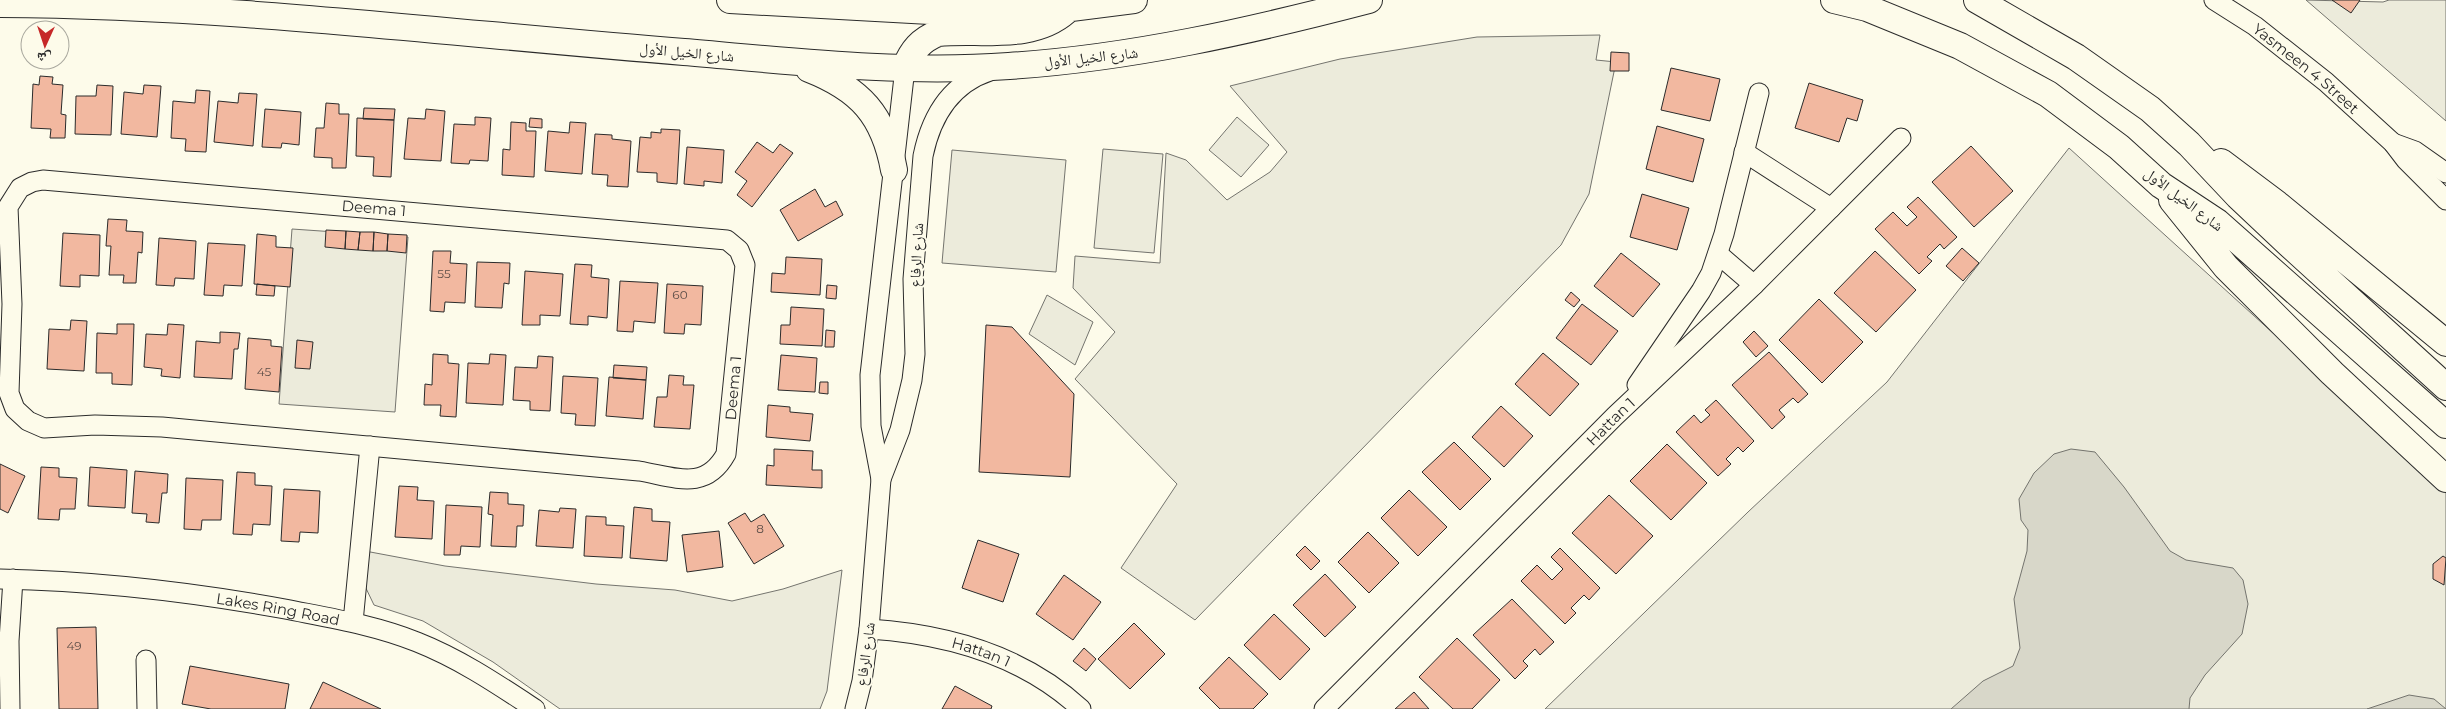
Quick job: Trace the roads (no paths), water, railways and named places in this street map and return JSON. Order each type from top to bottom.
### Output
[{"type":"main road","points":[[730,0],[930,11],[1071,8],[1134,0]]},
{"type":"main road","name":"شارع الخيل الأول","points":[[0,4],[93,4],[224,12],[905,68],[1006,67],[1144,51],[1215,38],[1369,0]]},
{"type":"main road","name":"شارع الخيل الأول","points":[[1834,0],[1867,8],[1960,46],[2048,94],[2119,147],[2161,185],[2217,222],[2446,425]]},
{"type":"main road","points":[[1977,0],[2076,56],[2150,109],[2189,144],[2238,196],[2446,387]]},
{"type":"main road","points":[[905,68],[916,46],[926,38],[938,33],[1030,29],[1052,21],[1071,8]]},
{"type":"main road","points":[[790,60],[845,85],[860,98],[873,112],[884,130],[894,170]]},
{"type":"main road","points":[[2189,144],[2220,161],[2249,182],[2446,343]]},
{"type":"main road","points":[[2161,185],[2226,267],[2332,373],[2446,479]]},
{"type":"street","name":"Yasmeen 4 Street","points":[[2214,0],[2255,26],[2326,82],[2393,143]]},
{"type":"street","name":"شارع الرفاع","points":[[881,480],[900,430],[912,380],[915,354],[913,279],[926,139],[940,109],[952,93],[969,80],[1006,67]]},
{"type":"street","name":"شارع الرفاع","points":[[855,709],[862,681],[869,629],[881,480],[871,426],[870,375],[905,68]]},
{"type":"street","points":[[1616,416],[1701,291],[1718,254],[1759,93]]},
{"type":"street","name":"Hattan 1","points":[[1324,709],[1616,416],[1754,284],[1901,138]]},
{"type":"street","points":[[2393,143],[2415,151],[2446,173]]},
{"type":"street","points":[[2393,143],[2406,160],[2446,200]]},
{"type":"street","points":[[1744,152],[1831,208]]},
{"type":"street","name":"Deema 1","points":[[53,181],[712,237],[727,240],[739,250],[745,265],[745,281],[726,454],[719,466],[707,476],[693,480],[639,471],[370,446],[128,425],[44,428],[28,422],[15,409],[9,393],[12,304],[7,222],[8,207],[15,194],[32,182],[53,181]]},
{"type":"street","points":[[1718,254],[1754,284]]},
{"type":"street","points":[[353,622],[370,446]]},
{"type":"street","points":[[7,579],[10,709]]},
{"type":"street","name":"Lakes Ring Road","points":[[7,579],[127,587],[240,601],[353,622],[417,642],[479,672],[535,709]]},
{"type":"street","name":"Hattan 1","points":[[869,629],[913,632],[955,640],[995,654],[1033,674],[1069,698],[1081,709]]},
{"type":"street","points":[[146,660],[147,709]]}]
